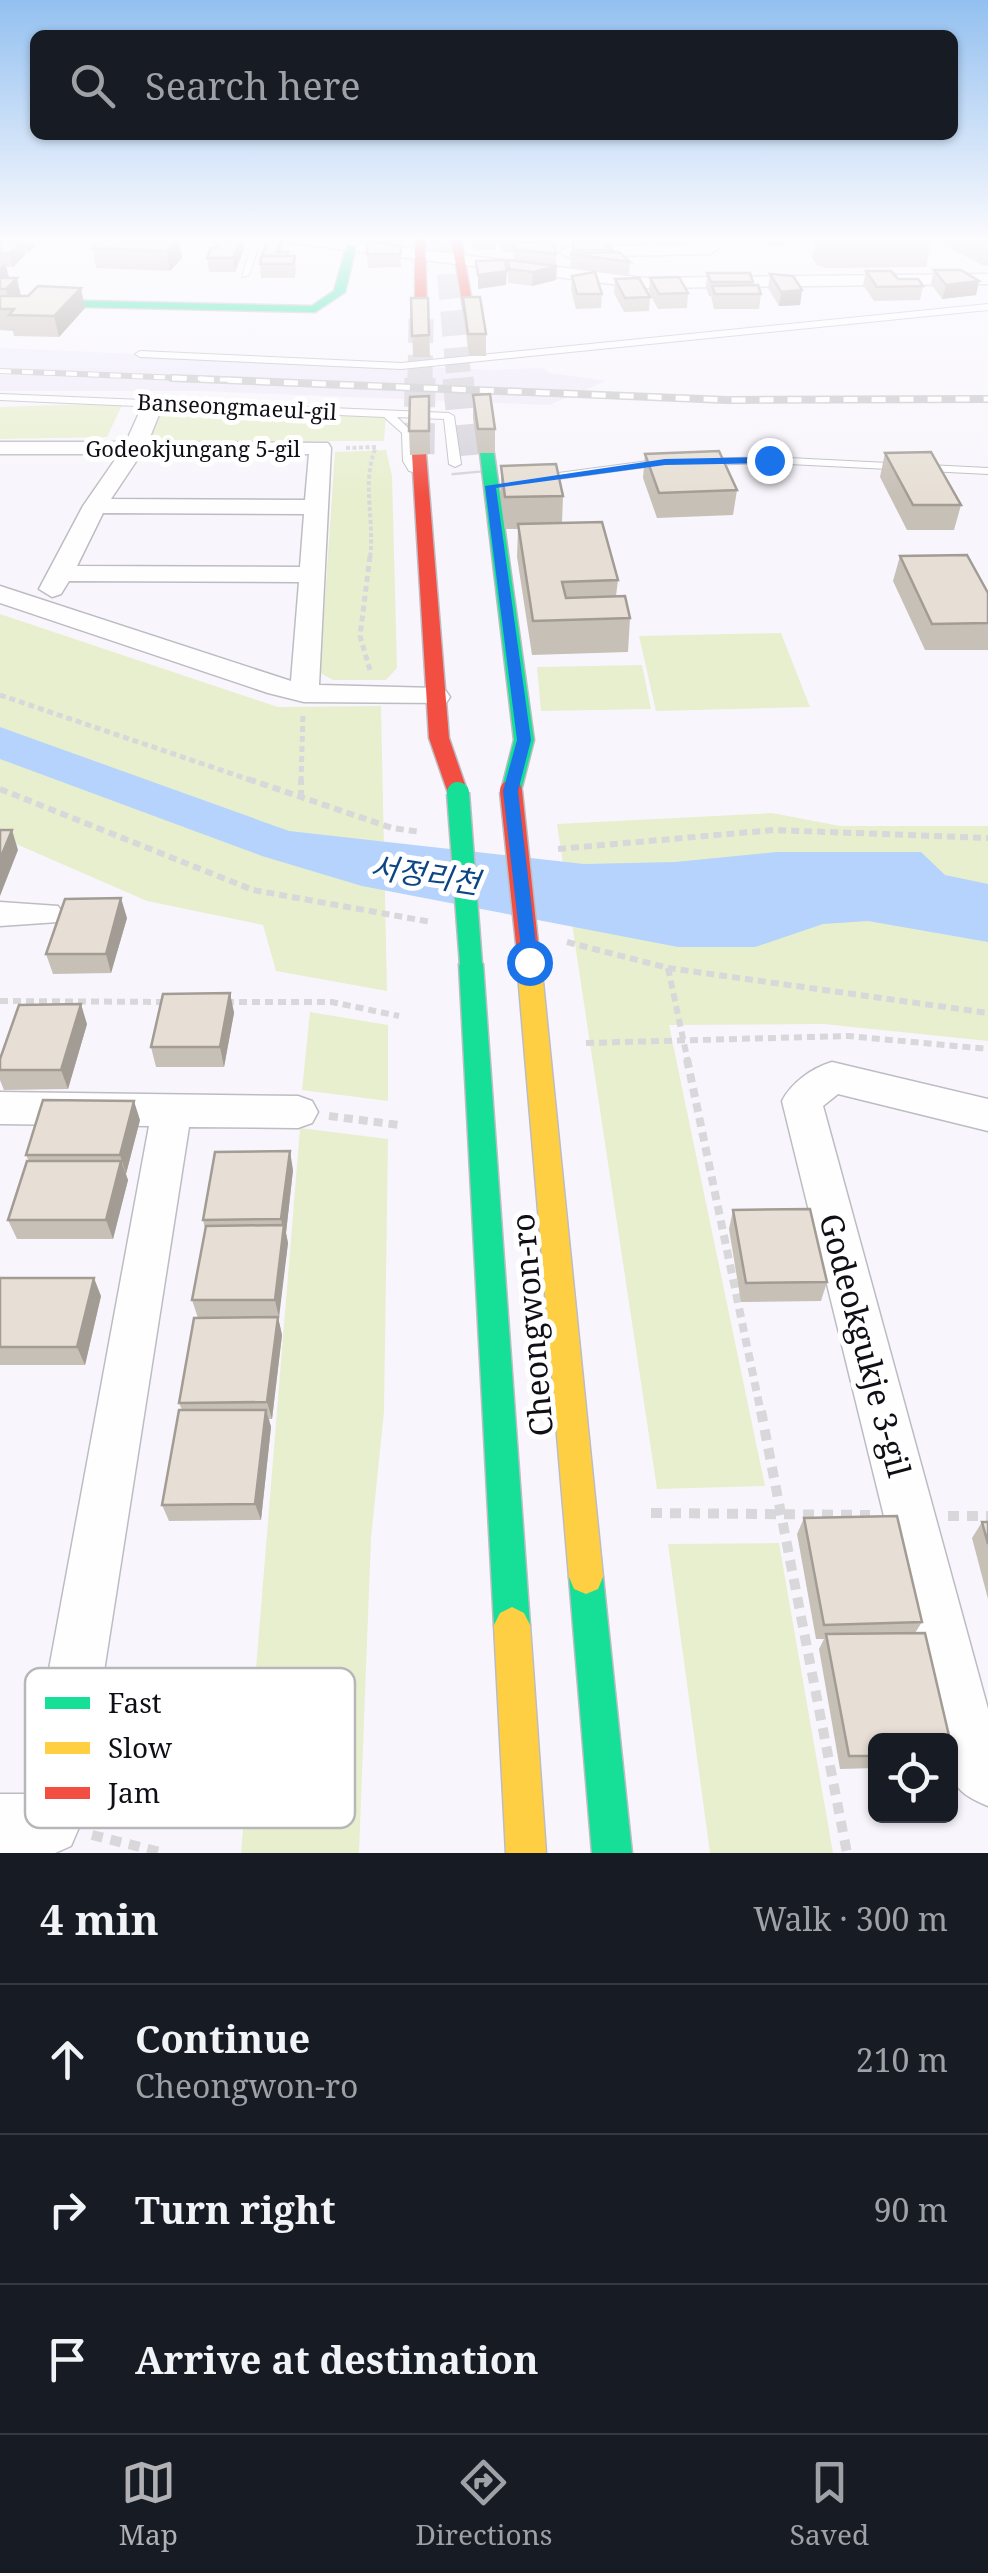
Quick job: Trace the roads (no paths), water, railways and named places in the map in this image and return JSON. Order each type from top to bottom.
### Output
[{"type":"main road","points":[[460,472],[471,512]]},
{"type":"main road","points":[[451,568],[460,472]]},
{"type":"main road","name":"Cheongwon-ro","points":[[458,793],[439,738],[436,696],[460,472]]},
{"type":"main road","name":"Cheongwon-ro","points":[[460,472],[524,740],[510,791]]},
{"type":"main road","name":"Cheongwon-ro","points":[[465,738],[458,793],[526,1853]]},
{"type":"main road","name":"Cheongwon-ro","points":[[500,758],[510,791],[529,962],[612,1853]]},
{"type":"street","points":[[42,608],[95,506],[134,449],[154,402]]},
{"type":"street","name":"Godeokjungang 5-gil","points":[[4,454],[320,448],[304,693]]},
{"type":"street","points":[[95,506],[317,507]]},
{"type":"street","points":[[60,573],[314,575]]},
{"type":"street","points":[[0,594],[304,693],[436,696]]},
{"type":"street","points":[[0,914],[46,914]]},
{"type":"street","name":"Godeokgukje 3-gil","points":[[988,1115],[832,1076],[802,1100],[973,1761],[988,1777]]},
{"type":"street","points":[[0,1108],[298,1112]]},
{"type":"street","points":[[77,1668],[172,1108]]},
{"type":"lane","points":[[140,354],[401,366],[824,323]]},
{"type":"lane","name":"Banseongmaeul-gil","points":[[0,397],[449,416],[460,472]]},
{"type":"lane","points":[[387,414],[407,432],[408,461],[460,472]]},
{"type":"lane","points":[[529,480],[665,462],[769,460],[988,471]]},
{"type":"water","name":"서정리천","points":[[0,727],[289,831],[584,864],[675,862],[777,852],[921,852],[945,875],[988,884],[988,942],[868,921],[823,924],[755,947],[678,947],[362,886],[262,856],[0,759]]},
{"type":"tunnel","points":[[420,380],[421,323]]},
{"type":"tunnel","points":[[454,323],[459,380]]},
{"type":"tunnel","points":[[419,454],[420,378]]},
{"type":"tunnel","points":[[458,378],[467,474]]},
{"type":"railway","points":[[0,371],[235,380]]},
{"type":"railway","points":[[172,378],[727,400],[988,399]]}]
